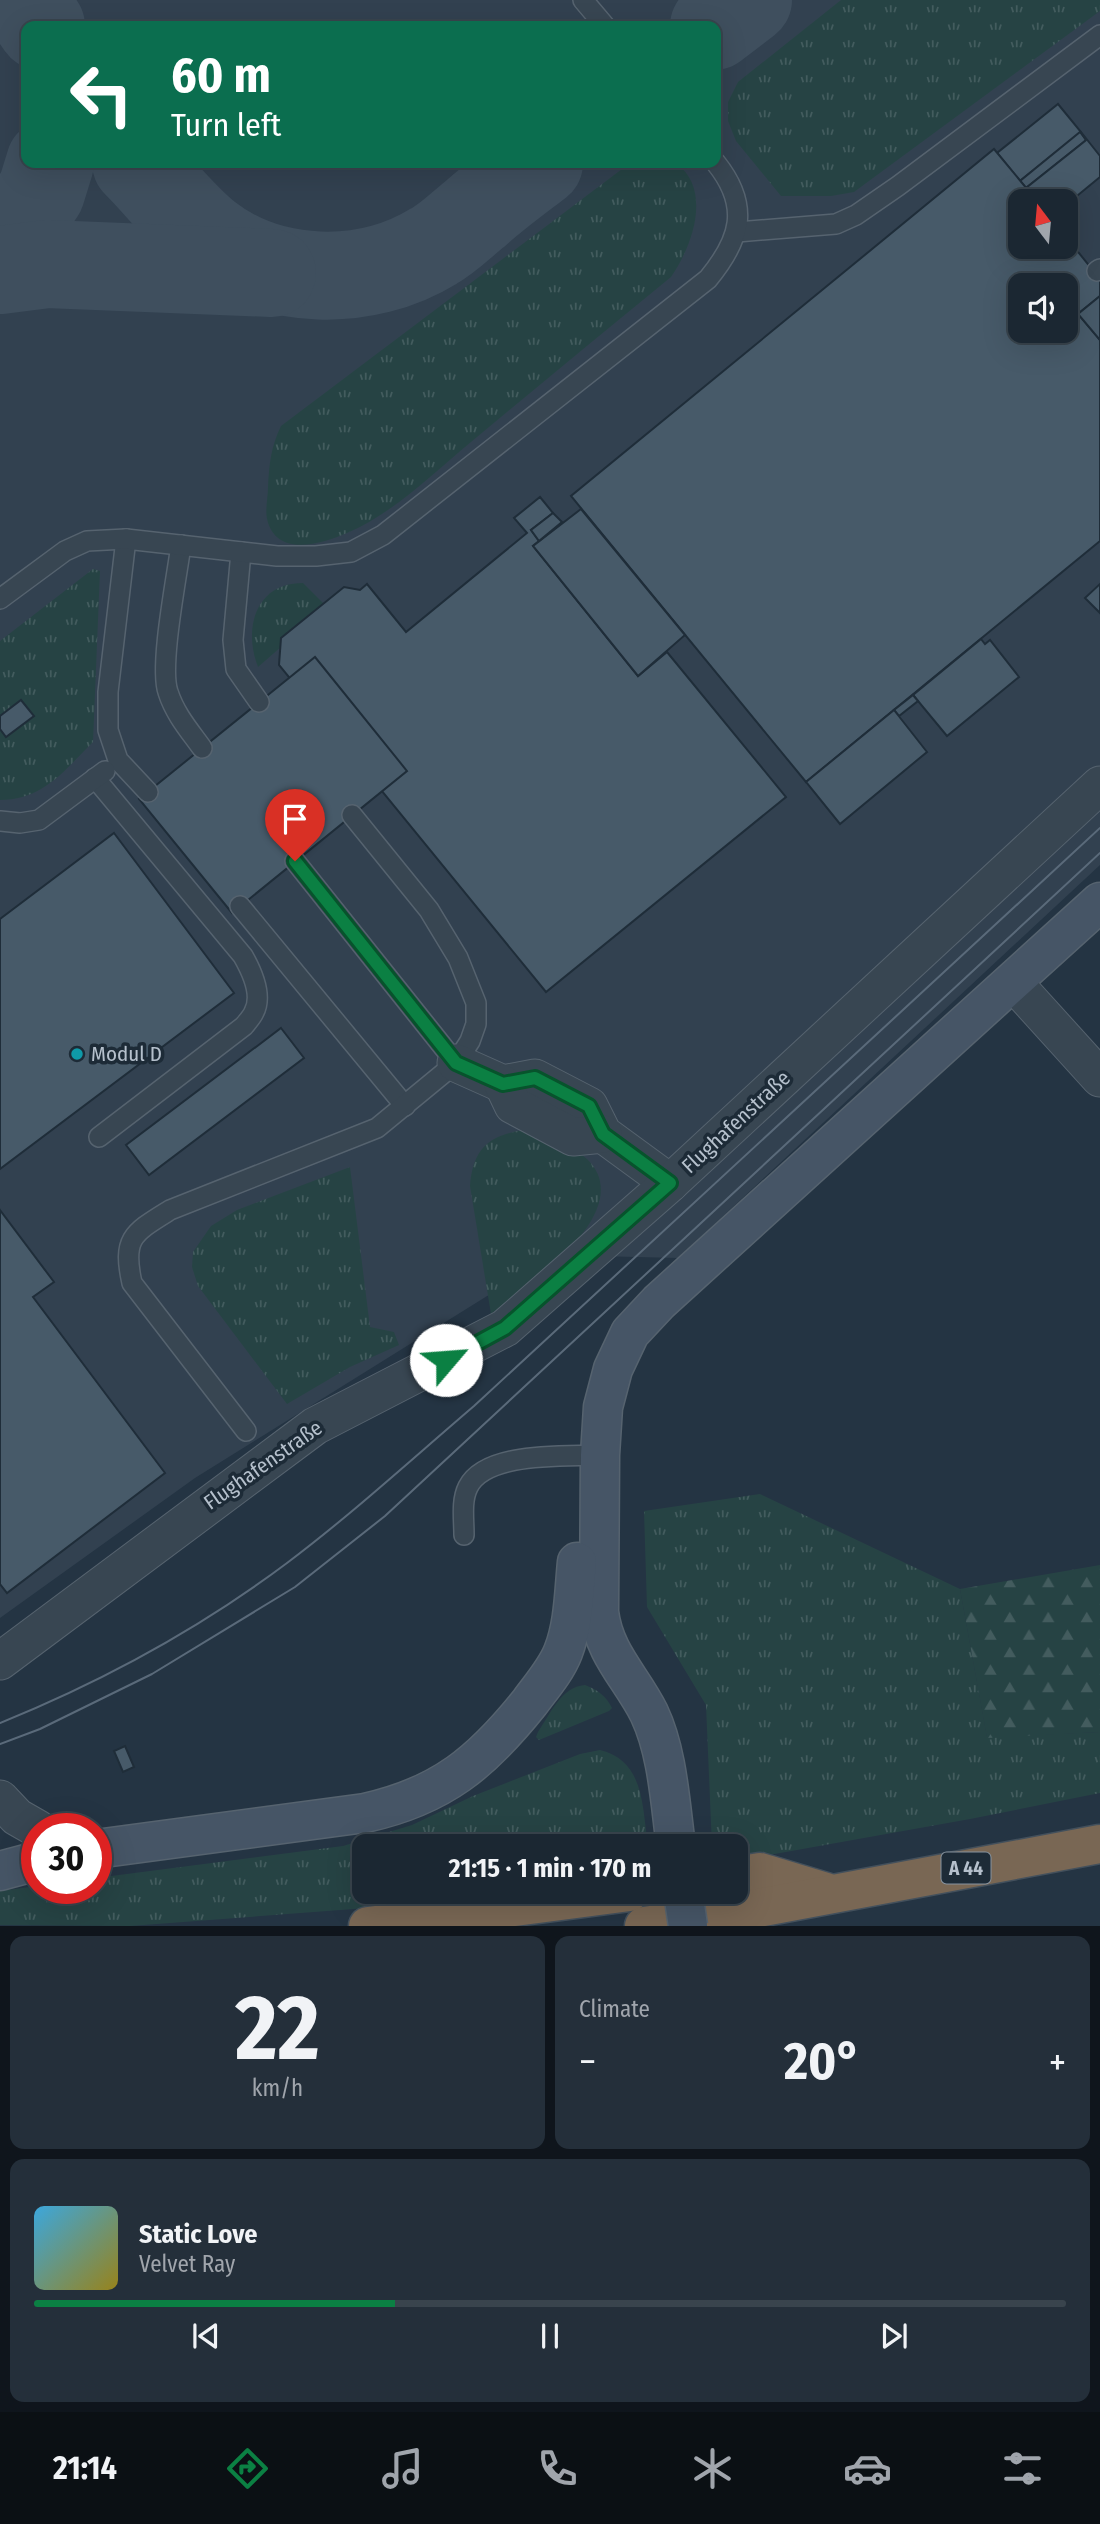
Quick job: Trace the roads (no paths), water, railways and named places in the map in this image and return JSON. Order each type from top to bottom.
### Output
[{"type":"highway","name":"A 44","points":[[644,1926],[737,1912],[1100,1843]]},
{"type":"highway","points":[[748,1874],[760,1872],[831,1893]]},
{"type":"highway","points":[[368,1926],[538,1904]]},
{"type":"street","name":"Flughafenstraße","points":[[0,1661],[315,1426],[505,1328],[670,1183],[1100,785]]},
{"type":"street","points":[[674,1834],[657,1738],[649,1714],[617,1664],[601,1631],[600,1455],[603,1408],[612,1369],[630,1333],[669,1292],[1100,902]]},
{"type":"street","points":[[1013,982],[1100,1078]]},
{"type":"street","points":[[456,1063],[503,1084],[513,1105],[573,1137],[603,1134],[670,1183]]},
{"type":"street","points":[[112,1846],[322,1820],[400,1805],[441,1786],[491,1747],[539,1690],[562,1655],[572,1612],[580,1534],[585,1521],[600,1499]]},
{"type":"street","points":[[562,1655],[586,1652],[617,1664]]},
{"type":"street","points":[[0,1799],[21,1819]]},
{"type":"street","points":[[112,1834],[139,1842]]},
{"type":"street","points":[[0,1871],[21,1865]]},
{"type":"street","points":[[685,1904],[688,1926]]},
{"type":"lane","points":[[583,0],[601,21]]},
{"type":"lane","points":[[737,232],[835,224],[856,215],[1100,35]]},
{"type":"lane","points":[[0,599],[65,551],[87,541],[126,539],[277,556],[328,555],[351,552],[383,535],[708,279],[727,256],[737,232],[736,202],[720,168]]},
{"type":"lane","points":[[126,539],[108,692],[108,730],[118,760],[148,792]]},
{"type":"lane","points":[[181,545],[165,667],[167,690],[179,718],[202,748]]},
{"type":"lane","points":[[241,552],[233,639],[236,669],[260,702]]},
{"type":"lane","points":[[0,821],[20,823],[39,820],[118,760]]},
{"type":"lane","points":[[95,778],[243,956],[251,971],[257,1000],[255,1011],[244,1026],[99,1138]]},
{"type":"lane","points":[[246,1431],[132,1283],[128,1265],[129,1247],[139,1229],[170,1210],[377,1128],[456,1063],[477,1024],[476,1003],[458,958],[429,910],[352,815]]},
{"type":"lane","points":[[295,861],[456,1063]]},
{"type":"lane","points":[[240,906],[405,1105]]},
{"type":"lane","points":[[464,1535],[465,1497],[469,1484],[488,1468],[521,1459],[600,1455]]},
{"type":"tram line","points":[[0,1723],[112,1672],[184,1632],[254,1587],[335,1525],[474,1406],[1100,828]]},
{"type":"tram line","points":[[0,1744],[40,1729],[152,1674],[295,1587],[385,1516],[1100,853]]},
{"type":"place","name":"Modul D","points":[[77,1054]]}]
